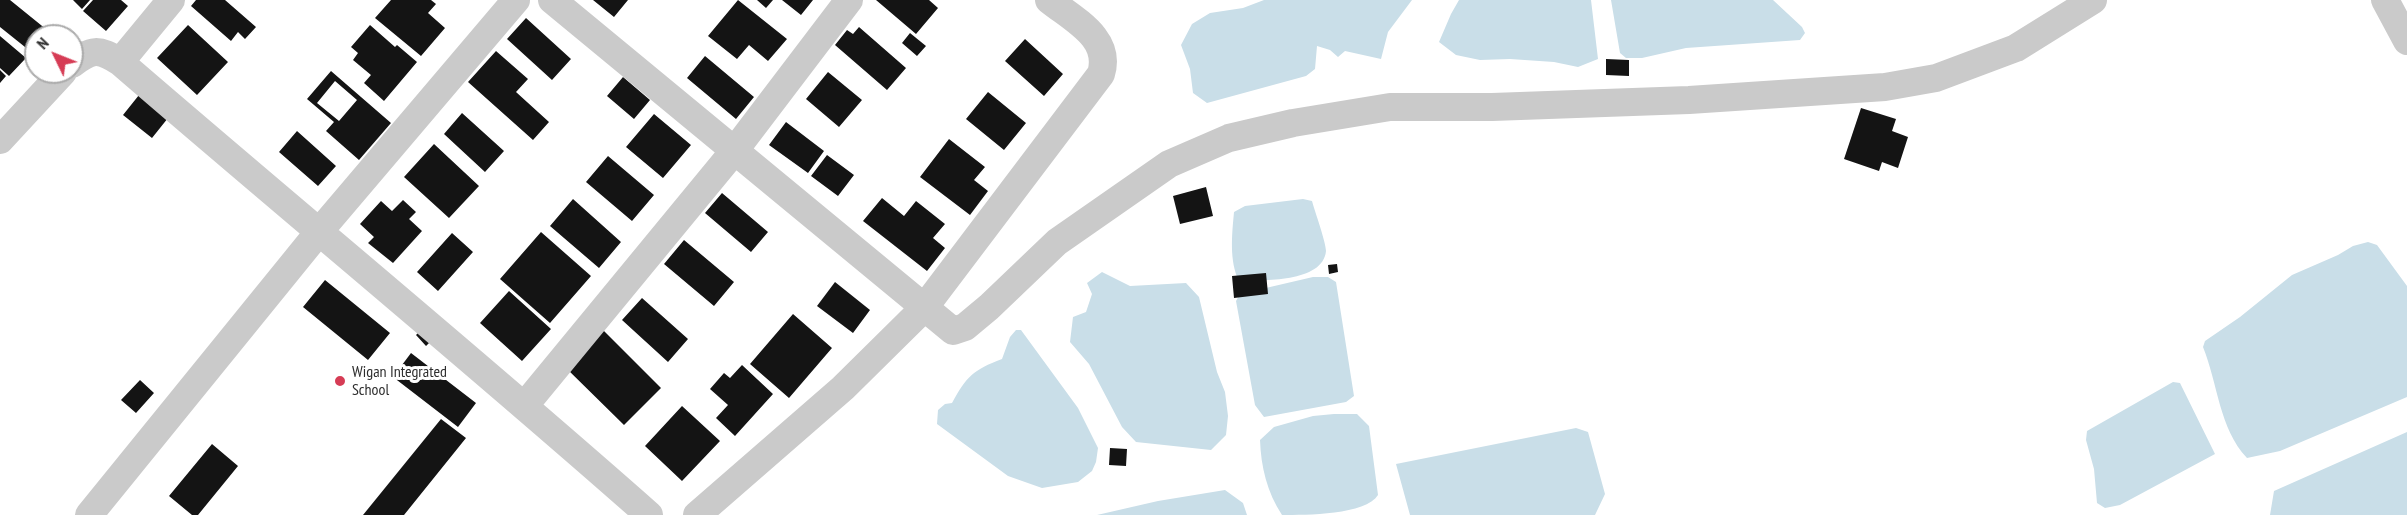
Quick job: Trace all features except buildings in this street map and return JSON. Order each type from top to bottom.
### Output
[{"type":"street","points":[[120,62],[171,0]]},
{"type":"street","points":[[89,515],[318,233],[516,0]]},
{"type":"street","points":[[552,0],[953,331],[965,327],[989,308],[1057,242],[1169,164],[1228,138],[1293,123],[1390,107],[1492,107],[1689,100],[1884,87],[1935,78],[2016,48],[2093,0]]},
{"type":"street","points":[[525,405],[735,150],[849,0]]},
{"type":"street","points":[[697,515],[843,388],[924,308],[1101,74],[1105,62],[1103,50],[1096,38],[1050,0]]},
{"type":"street","points":[[2385,0],[2407,41]]},
{"type":"street","points":[[84,55],[98,51],[120,62],[318,233],[525,405],[649,515]]},
{"type":"street","points":[[0,140],[52,84]]},
{"type":"water","points":[[1264,0],[1412,0],[1388,32],[1381,59],[1345,51],[1338,57],[1330,50],[1317,46],[1315,69],[1306,76],[1207,103],[1193,93],[1190,69],[1181,45],[1192,24],[1210,13],[1243,8]]},
{"type":"water","points":[[1459,0],[1591,0],[1598,59],[1578,67],[1554,62],[1510,59],[1480,60],[1456,55],[1439,42]]},
{"type":"water","points":[[1611,0],[1773,0],[1802,27],[1805,33],[1800,40],[1686,48],[1642,58],[1626,58],[1620,53]]},
{"type":"water","points":[[1303,199],[1312,201],[1320,227],[1326,251],[1322,261],[1314,269],[1290,278],[1239,281],[1232,256],[1234,212],[1245,206]]},
{"type":"water","points":[[2368,242],[2377,245],[2407,286],[2407,397],[2280,451],[2247,458],[2230,433],[2203,347],[2205,341],[2240,317],[2292,275],[2353,246]]},
{"type":"water","points":[[1102,272],[1130,286],[1186,283],[1199,297],[1217,372],[1225,392],[1228,416],[1226,435],[1211,450],[1136,442],[1122,427],[1089,364],[1070,342],[1073,317],[1086,312],[1092,294],[1087,283]]},
{"type":"water","points":[[1313,277],[1328,277],[1336,282],[1354,396],[1346,402],[1264,417],[1255,405],[1236,301],[1240,294]]},
{"type":"water","points":[[1016,330],[1021,330],[1078,408],[1098,448],[1092,471],[1078,482],[1042,488],[1008,476],[937,424],[938,410],[945,404],[952,403],[962,386],[977,371],[1002,359],[1010,337]]},
{"type":"water","points":[[2173,382],[2180,383],[2215,454],[2120,505],[2105,508],[2097,503],[2094,469],[2086,440],[2087,431]]},
{"type":"water","points":[[1357,414],[1369,426],[1378,495],[1371,502],[1349,510],[1320,514],[1282,515],[1272,497],[1266,479],[1260,440],[1274,427],[1313,416]]},
{"type":"water","points":[[1576,428],[1588,432],[1605,494],[1595,515],[1410,515],[1396,464]]},
{"type":"water","points":[[2407,432],[2407,515],[2270,515],[2274,491]]},
{"type":"water","points":[[1225,490],[1243,503],[1247,515],[1097,515],[1158,501]]},
{"type":"place","name":"Wigan Integrated School","points":[[340,381]]}]
